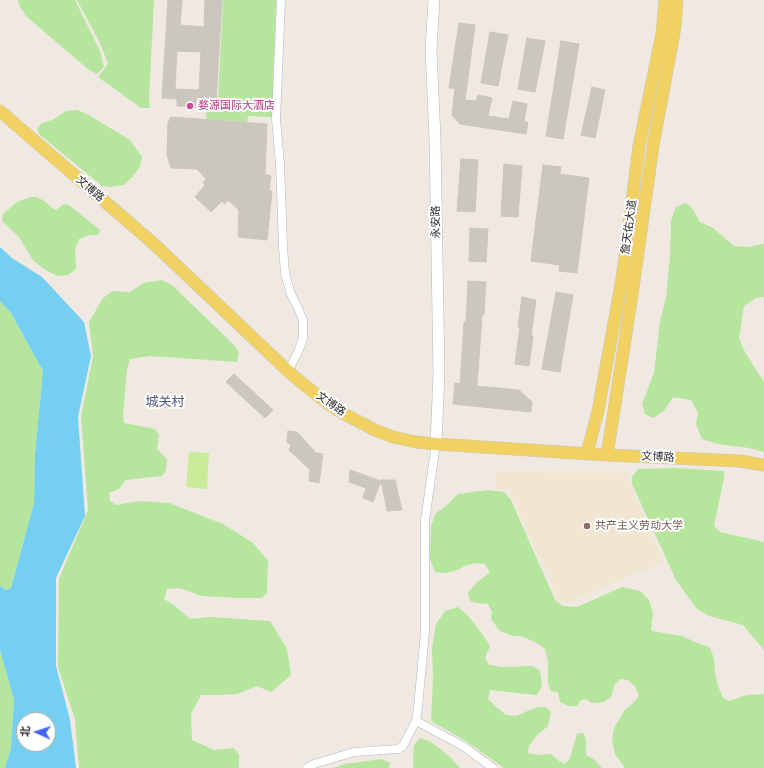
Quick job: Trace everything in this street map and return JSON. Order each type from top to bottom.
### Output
[{"type":"main road","name":"詹天佑大道","points":[[587,453],[598,411],[622,279],[640,146],[662,33],[665,0]]},
{"type":"main road","name":"詹天佑大道","points":[[607,455],[653,146],[674,27],[677,0]]},
{"type":"main road","name":"文博路","points":[[0,111],[154,244],[288,371],[327,402],[358,422],[375,430],[393,437],[416,442],[436,444],[607,455],[740,461],[764,465]]},
{"type":"street","points":[[281,0],[276,119],[280,164],[283,252],[285,274],[291,294],[303,320],[303,339],[288,371]]},
{"type":"street","name":"永安路","points":[[434,0],[430,50],[435,139],[439,374],[436,444]]},
{"type":"street","points":[[307,768],[314,764],[354,752],[398,749],[403,746],[416,721],[425,632],[425,520],[436,444]]},
{"type":"street","points":[[416,721],[463,746],[493,768]]},
{"type":"shaded area","name":"共产主义劳动大学","points":[[496,472],[626,473],[664,562],[568,602],[559,601],[508,489],[496,489]]},
{"type":"green space","points":[[18,0],[75,0],[100,51],[104,67],[97,74],[89,70],[26,16],[19,5]]},
{"type":"green space","points":[[77,0],[154,0],[149,98],[150,108],[141,108],[98,77],[108,64],[100,43]]},
{"type":"green space","points":[[223,0],[276,0],[272,117],[248,116],[247,122],[206,119],[207,102],[218,102]]},
{"type":"green space","points":[[77,110],[87,114],[130,140],[142,157],[140,166],[134,175],[124,185],[110,187],[102,186],[40,135],[37,129],[41,124],[54,119],[66,111]]},
{"type":"green space","points":[[30,197],[36,197],[43,200],[56,210],[64,204],[69,205],[100,230],[98,235],[89,235],[79,239],[75,249],[76,269],[68,275],[57,276],[44,269],[33,260],[19,237],[2,221],[3,214],[17,202]]},
{"type":"green space","points":[[686,203],[692,208],[700,222],[713,228],[734,246],[749,247],[764,244],[764,297],[756,298],[744,306],[739,338],[744,350],[764,382],[764,452],[749,448],[718,444],[702,439],[696,424],[698,413],[691,400],[673,397],[664,411],[653,418],[645,414],[642,404],[654,373],[660,321],[666,298],[670,256],[671,221],[676,207]]},
{"type":"green space","points":[[162,280],[173,286],[235,346],[239,352],[237,362],[150,356],[130,359],[127,369],[123,416],[124,423],[155,429],[159,435],[157,449],[167,459],[166,470],[162,476],[126,480],[119,489],[109,493],[110,501],[116,505],[139,501],[169,503],[223,524],[253,543],[268,561],[267,592],[262,598],[202,596],[179,588],[167,589],[164,599],[190,619],[210,617],[270,621],[287,649],[291,675],[271,692],[257,686],[237,694],[201,695],[191,714],[192,740],[214,750],[234,748],[239,755],[239,768],[79,768],[75,719],[58,667],[59,579],[88,510],[81,416],[93,356],[89,322],[103,298],[113,291],[130,292],[144,283]]},
{"type":"green space","points":[[0,301],[11,313],[43,371],[35,454],[34,503],[11,588],[8,590],[0,586]]},
{"type":"green space","points":[[189,452],[209,453],[207,489],[186,487]]},
{"type":"green space","points":[[675,468],[724,471],[724,478],[714,526],[720,532],[764,542],[764,650],[743,625],[709,616],[696,608],[676,580],[632,484],[632,477],[638,469]]},
{"type":"green space","points":[[488,490],[504,492],[511,500],[555,600],[563,606],[577,607],[622,587],[640,591],[649,600],[653,613],[652,631],[682,636],[710,647],[714,659],[718,686],[723,698],[729,701],[747,695],[764,694],[764,768],[625,768],[615,754],[612,740],[614,728],[624,711],[636,700],[639,695],[635,686],[628,680],[620,679],[615,684],[611,697],[603,702],[592,703],[586,699],[581,700],[577,706],[569,706],[560,702],[558,692],[551,691],[548,683],[548,661],[545,649],[537,643],[521,636],[513,636],[500,631],[491,619],[492,612],[488,604],[470,601],[468,593],[475,584],[490,572],[485,564],[476,563],[467,565],[447,573],[435,572],[430,559],[431,526],[436,513],[446,506],[458,494]]},
{"type":"green space","points":[[458,607],[468,616],[490,646],[485,658],[489,665],[502,667],[533,666],[540,671],[542,686],[537,695],[490,690],[488,699],[506,715],[516,716],[537,707],[546,707],[551,712],[548,726],[536,736],[529,746],[528,753],[538,755],[551,754],[565,764],[570,758],[577,734],[584,733],[586,741],[586,755],[595,760],[602,768],[504,768],[466,741],[431,721],[433,679],[432,648],[436,624],[445,611]]},
{"type":"green space","points":[[0,650],[14,700],[11,748],[5,768],[0,768]]},
{"type":"green space","points":[[420,738],[431,742],[449,756],[460,768],[414,768],[414,745]]},
{"type":"green space","points":[[382,759],[390,763],[389,768],[333,768],[345,764]]},
{"type":"water","points":[[0,247],[12,258],[42,277],[84,322],[91,356],[78,417],[85,516],[56,578],[56,666],[70,720],[76,768],[5,768],[11,748],[14,700],[0,650],[0,586],[6,590],[11,588],[34,503],[35,454],[43,371],[11,313],[0,301]]},
{"type":"building","points":[[168,0],[182,0],[180,25],[204,27],[205,0],[222,0],[216,102],[197,101],[197,107],[177,106],[177,99],[162,98]],"holes":[[[177,51],[201,52],[199,90],[175,89]]]},
{"type":"building","points":[[459,23],[475,25],[465,100],[476,101],[478,95],[492,98],[488,116],[509,119],[513,101],[527,104],[524,122],[528,122],[526,134],[460,124],[452,115],[455,88],[449,88]]},
{"type":"building","points":[[490,32],[508,35],[498,86],[481,83]]},
{"type":"building","points":[[527,38],[545,41],[535,92],[518,89]]},
{"type":"building","points":[[561,41],[579,44],[563,139],[546,136]]},
{"type":"building","points":[[592,87],[605,90],[595,138],[581,135]]},
{"type":"building","points":[[171,117],[267,124],[265,174],[271,176],[269,191],[272,191],[267,240],[238,237],[239,210],[228,200],[225,204],[222,201],[211,212],[195,197],[205,185],[203,183],[206,179],[197,169],[171,168],[167,155],[168,123]]},
{"type":"building","points":[[461,159],[478,160],[475,212],[457,211]]},
{"type":"building","points":[[504,164],[522,166],[518,217],[501,216]]},
{"type":"building","points":[[543,165],[561,167],[560,174],[589,178],[577,273],[559,271],[560,265],[531,261]]},
{"type":"building","points":[[470,228],[488,229],[486,262],[469,261]]},
{"type":"building","points":[[468,281],[486,282],[477,386],[519,390],[532,402],[531,412],[453,404],[455,383],[460,384]]},
{"type":"building","points":[[556,292],[573,295],[560,372],[542,369]]},
{"type":"building","points":[[522,297],[536,300],[529,366],[515,364]]},
{"type":"building","points":[[234,374],[273,410],[265,418],[226,382]]},
{"type":"building","points":[[288,431],[297,432],[316,453],[323,454],[319,483],[309,481],[310,470],[289,450],[291,445],[287,442]]},
{"type":"building","points":[[350,470],[381,481],[373,502],[363,498],[366,488],[349,482]]},
{"type":"building","points":[[381,480],[395,480],[402,510],[387,511]]},
{"type":"place","name":"婺源国际大酒店","points":[[190,106]]},
{"type":"place","name":"共产主义劳动大学","points":[[587,526]]},
{"type":"district","name":"城关村","points":[[165,402]]}]
